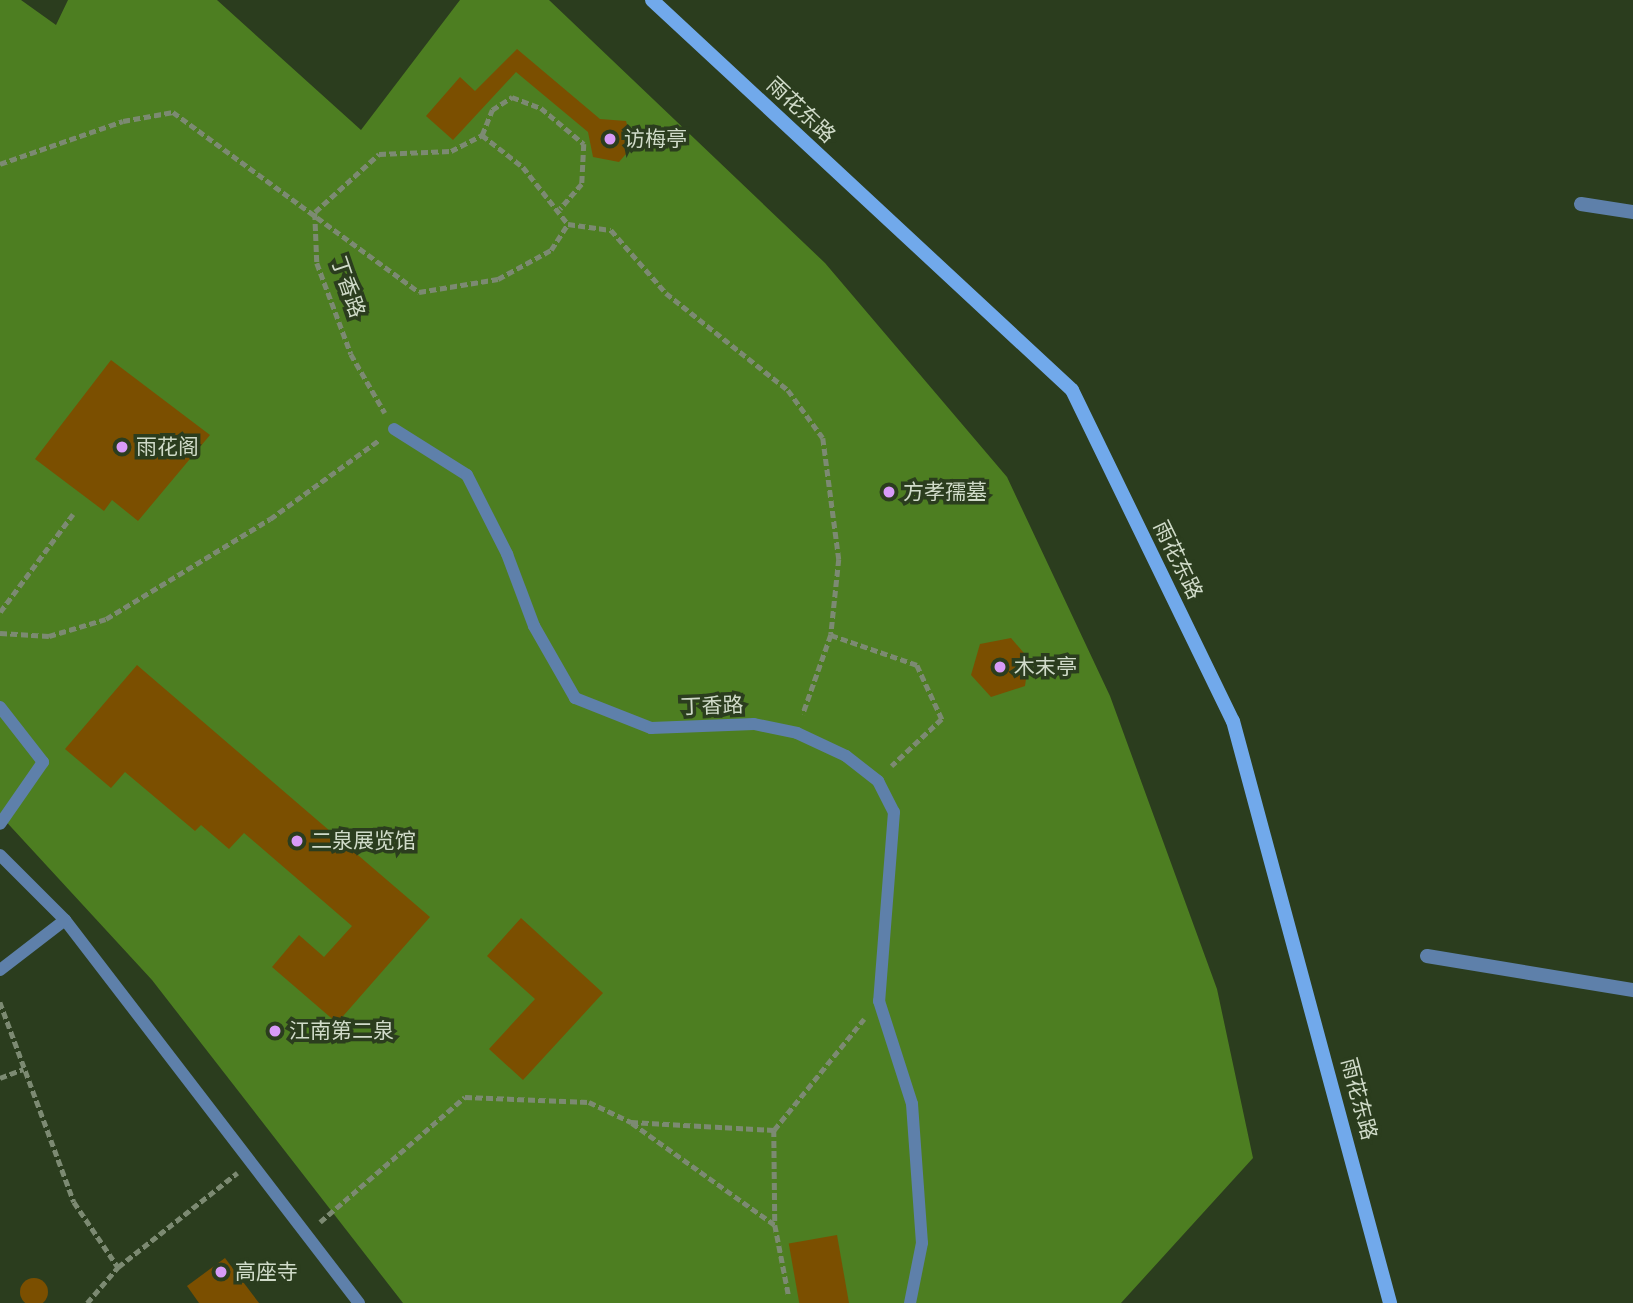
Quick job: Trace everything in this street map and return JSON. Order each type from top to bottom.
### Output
[{"type":"main road","name":"雨花东路","points":[[652,0],[1072,390],[1234,721],[1390,1303]]},
{"type":"street","points":[[1581,204],[1633,212]]},
{"type":"street","points":[[1427,956],[1633,990]]},
{"type":"lane","name":"丁香路","points":[[394,429],[467,475],[507,554],[534,625],[575,698],[651,728],[754,724],[797,733],[846,756],[878,781],[894,812],[879,1001],[912,1104],[922,1243],[910,1303]]},
{"type":"lane","points":[[0,707],[43,762],[0,824]]},
{"type":"lane","points":[[0,855],[65,920],[359,1303]]},
{"type":"lane","points":[[0,970],[65,920]]},
{"type":"path","points":[[315,212],[379,155],[451,151],[482,135],[492,110],[512,97],[541,108],[584,144],[582,184],[560,209]]},
{"type":"path","points":[[0,164],[123,121],[173,112],[315,212],[419,292],[498,279],[551,250],[568,224]]},
{"type":"path","points":[[482,135],[523,167],[560,209],[568,224]]},
{"type":"path","name":"丁香路","points":[[315,212],[317,263],[352,354],[394,429]]},
{"type":"path","points":[[568,224],[611,229],[666,293],[788,390],[823,438],[839,559],[831,635],[797,733]]},
{"type":"path","points":[[0,633],[49,636],[106,619],[270,519],[394,429]]},
{"type":"path","points":[[0,612],[73,514]]},
{"type":"path","points":[[831,635],[917,665],[943,719],[878,781]]},
{"type":"path","points":[[789,1297],[775,1225],[775,1130],[879,1001]]},
{"type":"path","points":[[0,1002],[74,1202],[118,1267]]},
{"type":"path","points":[[0,1078],[23,1069]]},
{"type":"path","points":[[306,1234],[465,1097],[589,1101],[631,1122],[775,1225]]},
{"type":"path","points":[[631,1122],[775,1130]]},
{"type":"path","points":[[87,1303],[118,1267],[251,1162]]},
{"type":"green space","points":[[0,0],[21,0],[56,25],[68,0],[217,0],[361,130],[460,0],[549,0],[825,263],[1007,477],[1110,696],[1217,989],[1253,1158],[1121,1303],[403,1303],[152,980],[0,815]]},
{"type":"building","points":[[517,49],[600,119],[626,121],[633,146],[619,162],[593,157],[588,132],[516,72],[453,140],[426,116],[460,77],[475,91]]},
{"type":"building","name":"雨花阁","points":[[111,360],[210,435],[138,521],[112,500],[104,511],[35,459]]},
{"type":"building","name":"木末亭","points":[[1011,638],[1029,659],[1025,686],[991,697],[971,675],[980,644]]},
{"type":"building","name":"二泉展览馆","points":[[137,665],[430,917],[337,1023],[272,967],[299,935],[324,957],[352,926],[244,833],[229,849],[201,825],[195,831],[125,772],[111,788],[65,749]]},
{"type":"building","points":[[521,918],[603,993],[523,1080],[489,1049],[535,999],[487,956]]},
{"type":"building","points":[[837,1235],[849,1303],[799,1303],[789,1244]]},
{"type":"building","name":"高座寺","points":[[225,1258],[259,1303],[199,1303],[187,1286]]},
{"type":"building","points":[[34,1278],[44,1282],[48,1292],[44,1302],[34,1306],[24,1302],[20,1292],[24,1282]]},
{"type":"place","name":"访梅亭","points":[[610,139]]},
{"type":"place","name":"雨花阁","points":[[122,447]]},
{"type":"place","name":"方孝孺墓","points":[[889,492]]},
{"type":"place","name":"木末亭","points":[[1000,667]]},
{"type":"place","name":"二泉展览馆","points":[[297,841]]},
{"type":"place","name":"江南第二泉","points":[[275,1031]]},
{"type":"place","name":"高座寺","points":[[221,1272]]}]
